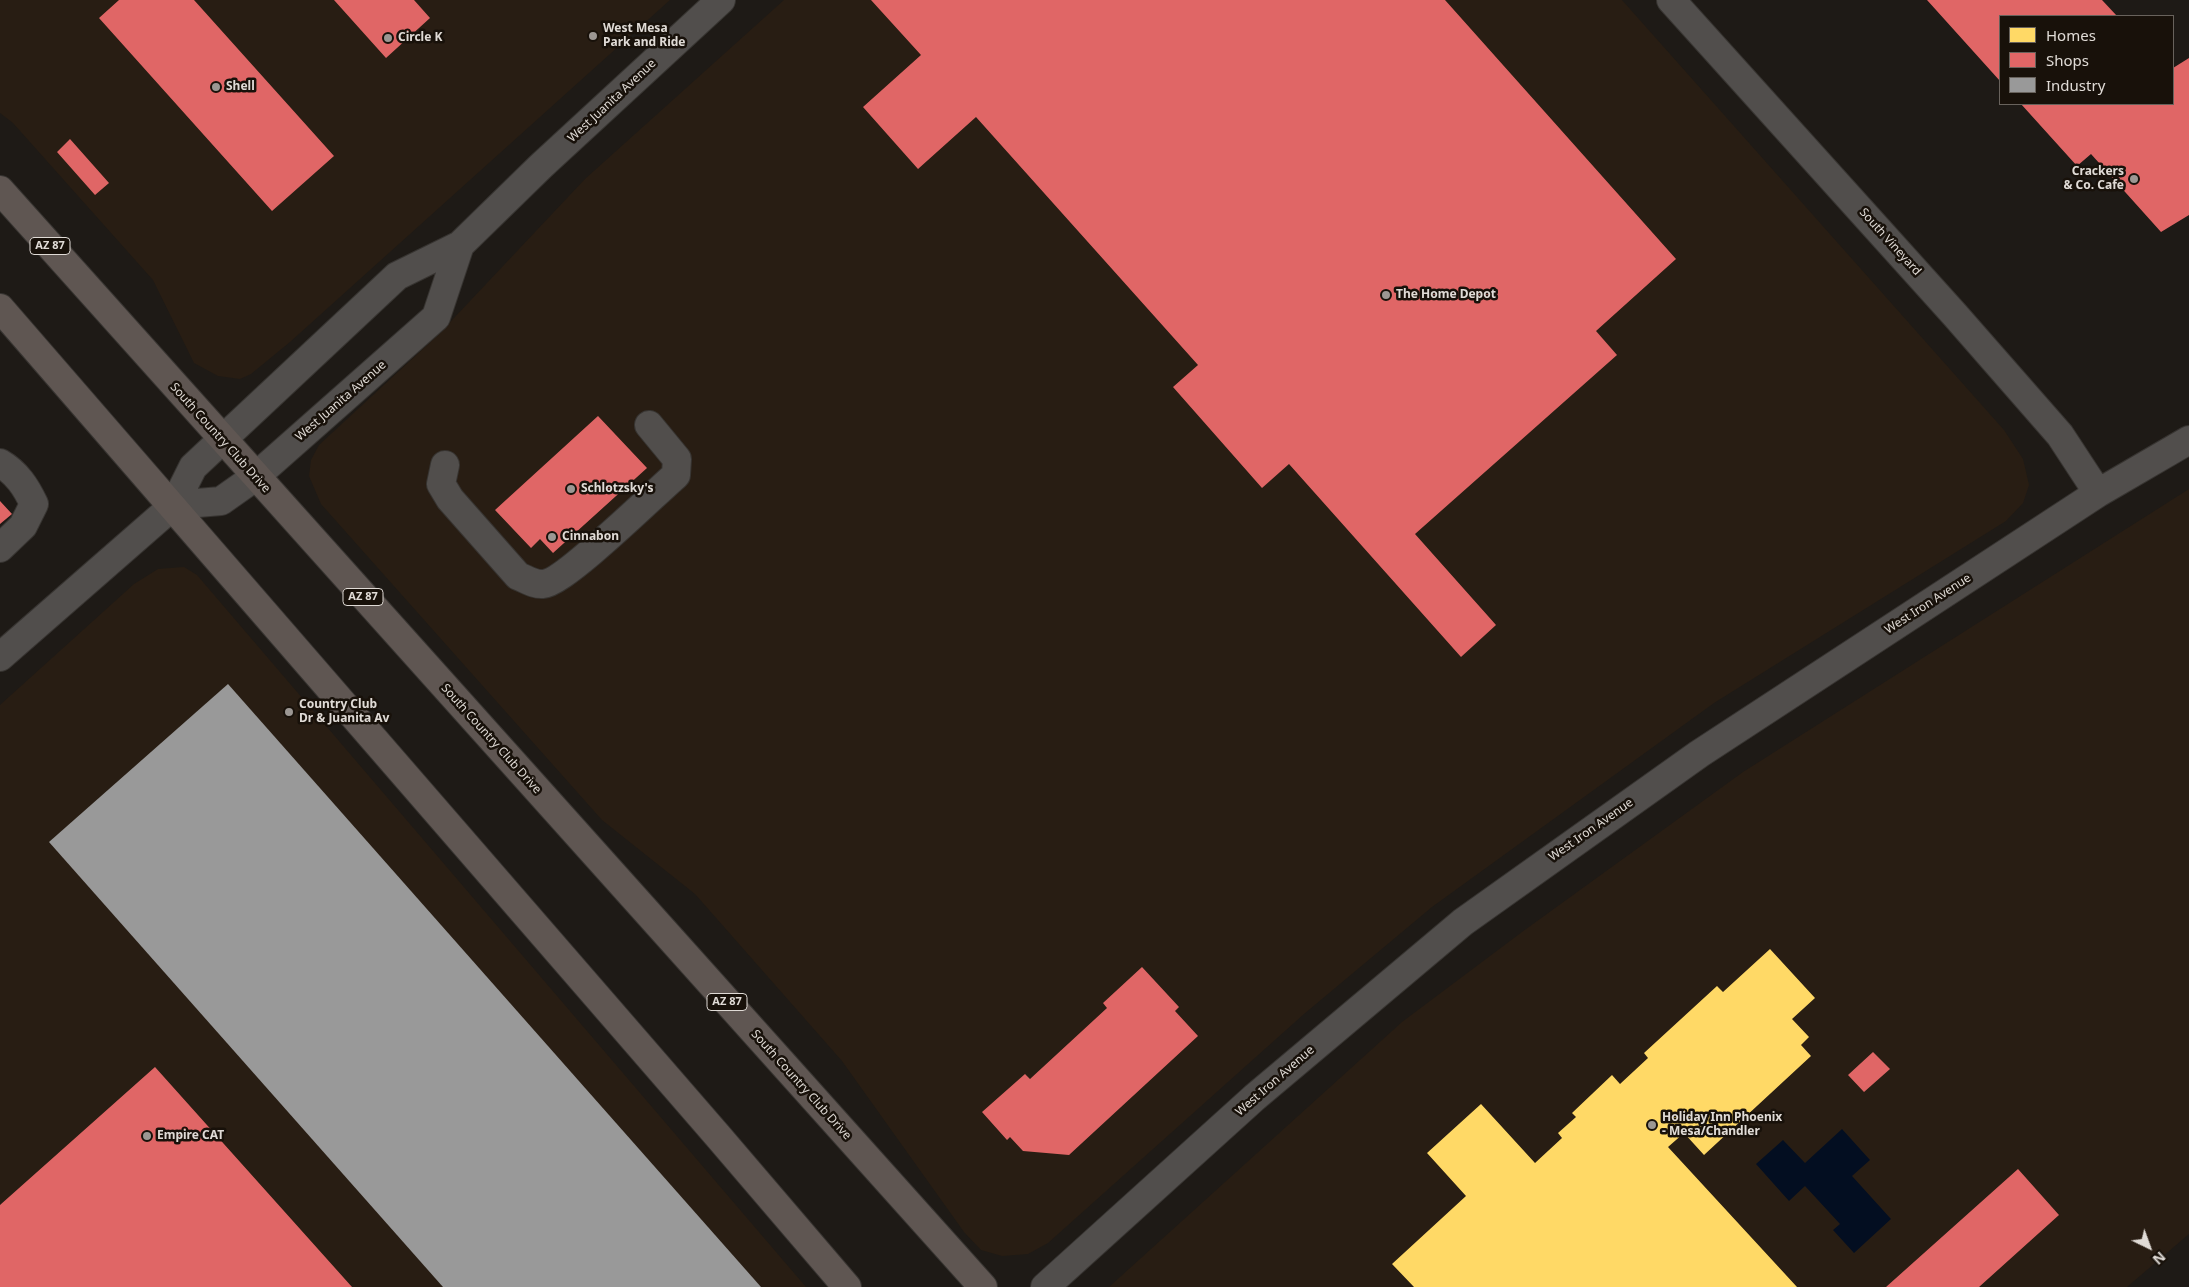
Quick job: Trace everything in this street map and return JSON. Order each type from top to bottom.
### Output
[{"type":"main road","name":"South Country Club Drive","points":[[0,190],[222,440],[983,1287]]},
{"type":"main road","points":[[0,308],[174,505],[847,1287]]},
{"type":"street","name":"West Juanita Avenue","points":[[0,657],[174,505],[192,467],[397,276],[460,245],[541,166],[721,0]]},
{"type":"street","name":"South Vineyard","points":[[1671,0],[1955,314],[2060,434],[2098,493]]},
{"type":"street","name":"West Juanita Avenue","points":[[174,505],[221,501],[255,476],[436,317],[460,245]]},
{"type":"street","points":[[445,465],[441,484],[450,499],[518,576],[533,583],[544,584],[568,571],[676,475],[677,459],[649,426]]},
{"type":"street","name":"West Iron Avenue","points":[[1045,1287],[1255,1097],[1463,922],[1699,754],[2098,493],[2189,440]]},
{"type":"street","points":[[0,463],[11,470],[27,489],[34,504],[23,526],[0,548]]},
{"type":"shaded area","points":[[0,0],[670,0],[290,342],[251,374],[240,379],[218,376],[194,363],[153,280],[13,123],[0,113]]},
{"type":"shaded area","points":[[784,0],[1622,0],[2004,430],[2023,459],[2029,485],[2023,503],[2006,521],[1714,703],[1432,907],[1304,1014],[1048,1243],[1028,1254],[1002,1256],[981,1250],[964,1232],[842,1061],[695,894],[602,820],[321,504],[309,476],[311,460],[319,445],[438,335],[585,179]]},
{"type":"shaded area","points":[[2189,489],[2189,1234],[2127,1287],[1109,1287],[1402,1022],[1522,932],[1743,772]]},
{"type":"shaded area","points":[[184,567],[197,575],[806,1287],[0,1287],[0,705],[134,584],[158,569]]},
{"type":"water","points":[[1842,1129],[1870,1160],[1852,1176],[1891,1219],[1854,1253],[1833,1230],[1840,1224],[1805,1186],[1789,1201],[1756,1164],[1783,1140],[1805,1163]]},
{"type":"building: Homes","name":"Holiday Inn Phoenix - Mesa/Chandler","points":[[1770,949],[1815,998],[1792,1019],[1809,1037],[1801,1045],[1811,1056],[1704,1155],[1684,1133],[1668,1147],[1797,1287],[1414,1287],[1392,1264],[1466,1196],[1427,1153],[1481,1104],[1535,1163],[1562,1138],[1558,1133],[1576,1117],[1572,1113],[1612,1075],[1620,1084],[1648,1058],[1644,1053],[1717,986],[1723,992]]},
{"type":"building: Shops","name":"Shell","points":[[119,0],[194,0],[334,156],[272,211],[99,18]]},
{"type":"building: Shops","name":"Circle K","points":[[334,0],[414,0],[430,18],[386,58]]},
{"type":"building: Shops","name":"The Home Depot","points":[[871,0],[1445,0],[1676,259],[1596,331],[1617,355],[1415,534],[1496,625],[1461,657],[1289,464],[1262,488],[1173,387],[1198,365],[976,117],[918,169],[863,107],[921,55]]},
{"type":"building: Shops","points":[[1927,0],[2102,0],[2116,15],[1999,15],[1999,80]]},
{"type":"building: Shops","points":[[2189,58],[2189,215],[2161,232],[2091,154],[2077,166],[2022,105],[2174,105],[2174,67]]},
{"type":"building: Shops","points":[[70,139],[109,183],[95,195],[57,152]]},
{"type":"building: Shops","name":"Schlotzsky's","points":[[598,416],[647,468],[553,553],[540,539],[531,548],[495,510]]},
{"type":"building: Shops","points":[[0,501],[12,514],[0,524]]},
{"type":"building: Shops","points":[[1142,967],[1179,1007],[1175,1011],[1198,1036],[1069,1155],[1023,1151],[1010,1137],[1007,1140],[982,1112],[1025,1074],[1030,1079],[1107,1008],[1103,1003]]},
{"type":"building: Shops","points":[[1873,1052],[1890,1069],[1864,1092],[1848,1075]]},
{"type":"building: Shops","name":"Empire CAT","points":[[155,1067],[352,1287],[0,1287],[0,1205]]},
{"type":"building: Shops","points":[[2018,1169],[2059,1215],[1979,1287],[1886,1287]]},
{"type":"building: Industry","points":[[228,684],[761,1287],[443,1287],[49,842]]},
{"type":"place","name":"West Mesa Park and Ride","points":[[593,36]]},
{"type":"place","name":"Circle K","points":[[388,38]]},
{"type":"place","name":"Shell","points":[[216,87]]},
{"type":"place","name":"Crackers & Co. Cafe","points":[[2134,179]]},
{"type":"place","name":"The Home Depot","points":[[1386,295]]},
{"type":"place","name":"Schlotzsky's","points":[[571,489]]},
{"type":"place","name":"Cinnabon","points":[[552,537]]},
{"type":"place","name":"Country Club Dr & Juanita Av","points":[[289,712]]},
{"type":"place","name":"Holiday Inn Phoenix - Mesa/Chandler","points":[[1652,1125]]},
{"type":"place","name":"Empire CAT","points":[[147,1136]]}]
